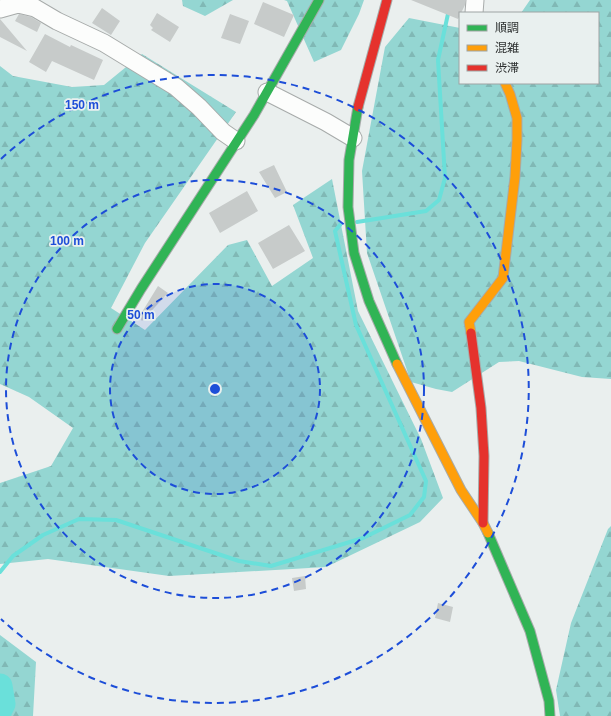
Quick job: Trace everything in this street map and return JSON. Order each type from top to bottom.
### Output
[{"type":"street","points":[[117,330],[267,92],[319,0]]},
{"type":"street","points":[[387,0],[359,102],[349,160],[348,207],[354,253],[369,301],[400,370],[461,490],[483,523],[530,631],[549,701],[550,716]]},
{"type":"street","points":[[474,12],[475,0]]},
{"type":"street","points":[[0,9],[18,4],[36,8],[57,21],[104,43],[176,87],[199,107],[223,132],[236,141]]},
{"type":"street","points":[[483,523],[484,456],[481,408],[469,322],[503,278],[515,177],[517,140],[517,118],[505,84]]},
{"type":"street","points":[[267,92],[326,122],[353,138]]},
{"type":"green space","points":[[182,0],[233,0],[205,16],[183,6]]},
{"type":"green space","points":[[284,0],[364,0],[359,14],[341,50],[314,62],[287,1]]},
{"type":"green space","points":[[530,0],[611,0],[611,379],[582,377],[519,361],[499,362],[452,392],[436,389],[411,382],[367,253],[362,171],[385,47],[409,18],[459,28],[459,84],[599,84],[599,12],[522,12]]},
{"type":"green space","points":[[142,54],[236,112],[145,243],[111,308],[145,330],[228,245],[247,240],[272,286],[313,258],[293,205],[332,179],[358,311],[421,439],[443,498],[420,522],[326,567],[169,576],[48,559],[0,564],[0,483],[51,466],[73,428],[29,397],[0,384],[0,66],[13,76],[72,87],[104,85]]},
{"type":"green space","points":[[611,526],[611,716],[560,716],[556,690],[571,623],[608,529]]},
{"type":"green space","points":[[0,635],[36,662],[33,716],[0,716]]},
{"type":"building","points":[[411,0],[465,0],[465,5],[462,12],[459,12],[458,19]]},
{"type":"building","points":[[263,2],[294,15],[284,37],[254,24]]},
{"type":"building","points":[[102,8],[120,21],[111,35],[92,23]]},
{"type":"building","points":[[157,13],[179,27],[170,42],[151,30],[153,28],[150,25]]},
{"type":"building","points":[[19,14],[31,17],[41,23],[37,32],[15,21]]},
{"type":"building","points":[[230,14],[249,21],[240,44],[221,38]]},
{"type":"building","points":[[0,19],[27,51],[0,37]]},
{"type":"building","points":[[45,34],[70,47],[71,45],[103,60],[94,80],[52,61],[46,72],[29,62]]},
{"type":"building","points":[[274,165],[287,192],[275,198],[259,172]]},
{"type":"building","points":[[247,191],[258,211],[220,233],[209,213]]},
{"type":"building","points":[[289,225],[305,251],[273,269],[258,243]]},
{"type":"building","points":[[158,286],[168,293],[142,321],[139,317]]},
{"type":"building","points":[[305,576],[306,589],[294,591],[292,578]]},
{"type":"building","points":[[438,603],[453,607],[450,622],[435,618]]},
{"type":"waterway","points":[[357,222],[426,211],[439,200],[445,178],[438,60],[451,0]]},
{"type":"waterway","points":[[0,572],[13,556],[43,535],[79,519],[116,520],[239,561],[271,566],[363,538],[410,515],[424,497],[426,481],[356,325],[335,231],[340,225]]},
{"type":"waterway","points":[[0,686],[3,704],[0,710]]},
{"type":"traffic: fast","points":[[117,329],[141,289],[254,115],[319,0]]},
{"type":"traffic: fast","points":[[358,107],[349,160],[348,207],[354,253],[369,301],[397,364]]},
{"type":"traffic: fast","points":[[488,533],[530,631],[549,701],[550,716]]},
{"type":"traffic: slow","points":[[471,333],[469,322],[503,278],[515,177],[517,140],[517,118],[505,84]]},
{"type":"traffic: slow","points":[[397,364],[461,490],[488,533]]},
{"type":"traffic: jam","points":[[358,107],[387,0]]},
{"type":"traffic: jam","points":[[471,333],[481,408],[484,456],[483,523]]}]
